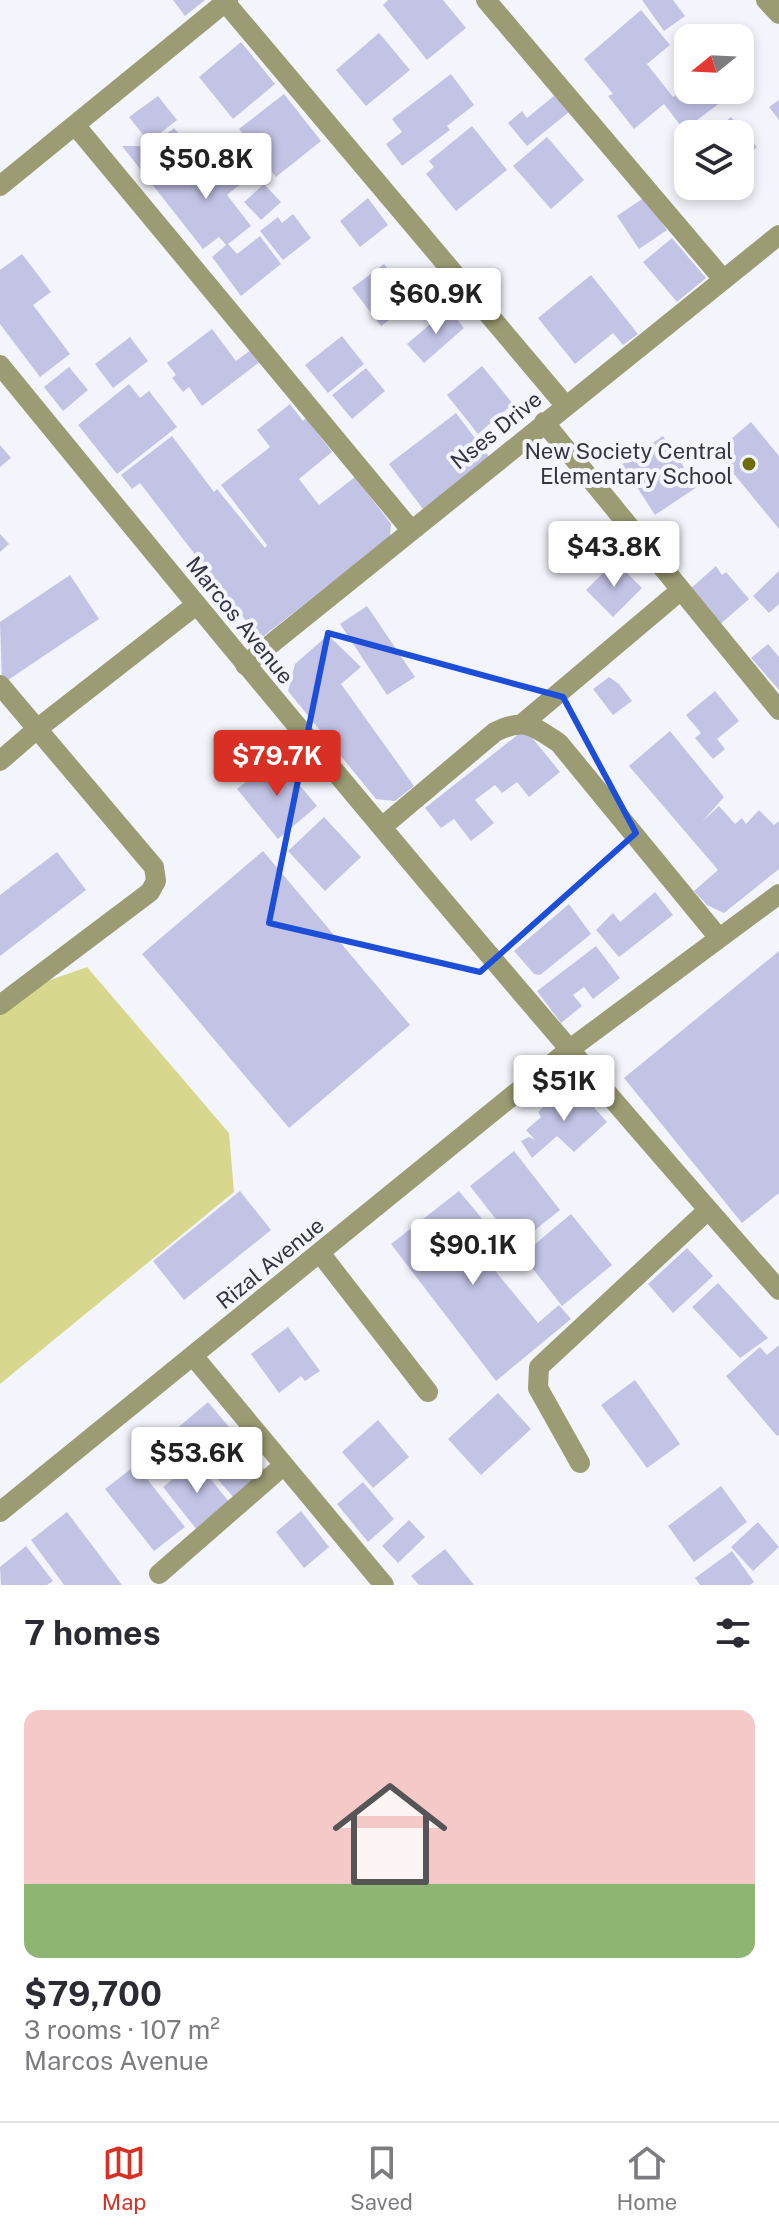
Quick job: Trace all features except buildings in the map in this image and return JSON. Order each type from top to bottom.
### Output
[{"type":"street","points":[[486,0],[722,278]]},
{"type":"street","points":[[766,0],[779,14]]},
{"type":"street","points":[[0,186],[227,1],[565,405]]},
{"type":"street","points":[[75,125],[411,530]]},
{"type":"street","name":"Nses Drive","points":[[245,665],[779,235]]},
{"type":"street","name":"Marcos Avenue","points":[[0,365],[245,665],[779,1290]]},
{"type":"street","points":[[544,422],[779,710]]},
{"type":"street","points":[[522,724],[681,590]]},
{"type":"street","points":[[0,761],[196,605]]},
{"type":"street","points":[[0,685],[154,867],[156,881],[150,892],[0,1005]]},
{"type":"street","points":[[382,827],[495,732],[513,723],[531,725],[559,743],[719,938]]},
{"type":"street","name":"Rizal Avenue","points":[[0,1512],[570,1049],[719,938],[775,904]]},
{"type":"street","points":[[580,1463],[538,1388],[539,1367],[708,1210]]},
{"type":"street","points":[[320,1253],[428,1392]]},
{"type":"street","points":[[194,1357],[384,1585]]},
{"type":"street","points":[[159,1574],[284,1465]]},
{"type":"highlighted area","points":[[328,633],[563,697],[636,833],[480,972],[269,923]]},
{"type":"green space","points":[[87,967],[229,1133],[234,1192],[0,1384],[0,1015],[39,984]]},
{"type":"place","name":"New Society Central Elementary School","points":[[749,464]]}]
